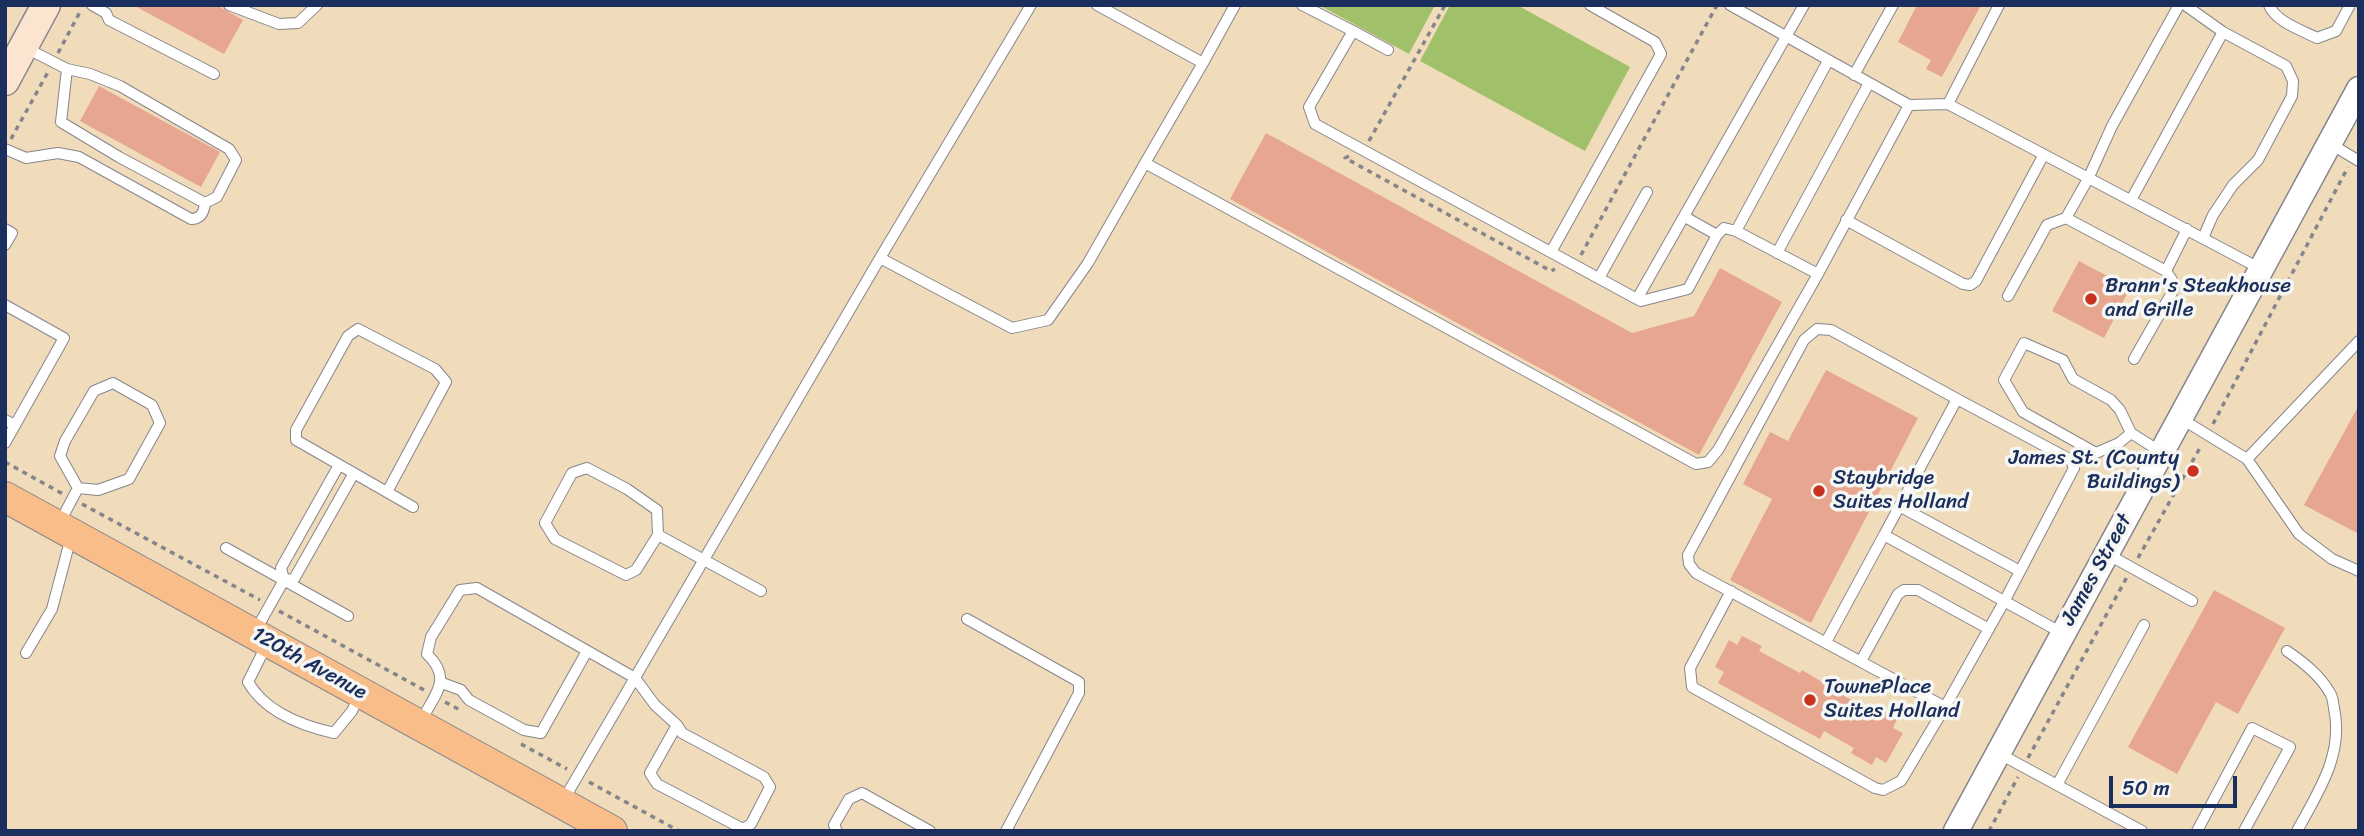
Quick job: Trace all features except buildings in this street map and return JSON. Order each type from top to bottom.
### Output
[{"type":"main road","points":[[5,80],[46,5]]},
{"type":"main road","name":"120th Avenue","points":[[6,501],[65,530],[612,831]]},
{"type":"street","name":"James Street","points":[[1956,831],[2359,89]]},
{"type":"lane","points":[[92,5],[108,9],[109,20],[214,74]]},
{"type":"lane","points":[[229,5],[279,24],[298,23],[317,5]]},
{"type":"lane","points":[[562,803],[1031,5]]},
{"type":"lane","points":[[1097,5],[1203,63]]},
{"type":"lane","points":[[880,258],[1012,328],[1048,320],[1088,263],[1235,5]]},
{"type":"lane","points":[[1302,5],[1388,50]]},
{"type":"lane","points":[[1551,252],[1661,54],[1655,42],[1590,5]]},
{"type":"lane","points":[[1730,5],[1909,105],[1948,104],[2261,270]]},
{"type":"lane","points":[[1637,299],[1804,5]]},
{"type":"lane","points":[[1854,75],[1893,5]]},
{"type":"lane","points":[[1948,104],[1999,5]]},
{"type":"lane","points":[[2008,296],[2047,225],[2066,218],[2088,179],[2112,126],[2179,5]]},
{"type":"lane","points":[[2185,5],[2223,32],[2286,65],[2293,81],[2292,96],[2258,159],[2233,185],[2213,215],[2203,238]]},
{"type":"lane","points":[[2269,5],[2279,19],[2317,38],[2336,30],[2350,5]]},
{"type":"lane","points":[[1353,31],[1309,107],[1315,124],[1637,299],[1642,301],[1688,289],[1717,235],[1724,228],[1736,231],[1818,275]]},
{"type":"lane","points":[[2131,200],[2223,32]]},
{"type":"lane","points":[[24,46],[66,69],[90,74],[120,86],[229,149],[236,160],[227,181],[217,197],[205,203]]},
{"type":"lane","points":[[1736,231],[1828,61]]},
{"type":"lane","points":[[66,69],[61,122],[205,203]]},
{"type":"lane","points":[[1777,253],[1869,83]]},
{"type":"lane","points":[[1145,163],[1696,464],[1708,462],[1718,450],[1818,275],[1909,105]]},
{"type":"lane","points":[[2329,142],[2356,159]]},
{"type":"lane","points":[[6,149],[26,158],[47,153],[79,157],[191,219],[199,217],[204,211],[205,203]]},
{"type":"lane","points":[[1846,220],[1963,284],[1970,285],[1976,281],[2043,156]]},
{"type":"lane","points":[[1599,278],[1647,192]]},
{"type":"lane","points":[[1685,217],[1717,235]]},
{"type":"lane","points":[[2066,218],[2166,271],[2172,279],[2174,289],[2134,359]]},
{"type":"lane","points":[[5,229],[12,233],[5,245]]},
{"type":"lane","points":[[2166,271],[2187,229]]},
{"type":"lane","points":[[5,305],[64,338],[10,423],[5,443]]},
{"type":"lane","points":[[387,492],[446,383],[435,369],[358,329],[348,336],[296,430],[296,440],[413,507]]},
{"type":"lane","points":[[1731,591],[1690,668],[1692,687],[1883,790],[1901,781],[1945,707],[2074,468],[2071,460],[1832,330],[1817,329],[1804,340],[1688,555],[1689,564],[1696,573],[1731,591],[1826,642],[1945,707]]},
{"type":"lane","points":[[2247,459],[2359,341]]},
{"type":"lane","points":[[2131,433],[2119,443],[2096,453],[2023,412],[2004,380],[2024,343],[2063,360],[2073,379],[2111,400],[2120,410],[2131,433],[2161,452]]},
{"type":"lane","points":[[113,383],[152,405],[160,422],[129,479],[97,490],[78,488],[60,456],[65,440],[94,391],[113,383]]},
{"type":"lane","points":[[1826,642],[1957,398]]},
{"type":"lane","points":[[2180,418],[2247,459],[2299,534],[2333,559],[2359,571]]},
{"type":"lane","points":[[339,464],[281,568],[284,580],[270,605],[248,682],[267,705],[317,729],[334,733],[352,711],[361,692]]},
{"type":"lane","points":[[587,468],[627,489],[657,510],[658,535],[636,570],[626,575],[555,539],[545,523],[572,473],[587,468]]},
{"type":"lane","points":[[284,580],[294,579],[354,473]]},
{"type":"lane","points":[[26,653],[52,609],[65,530],[78,488]]},
{"type":"lane","points":[[1899,506],[2020,571]]},
{"type":"lane","points":[[307,523],[321,531]]},
{"type":"lane","points":[[658,535],[761,591]]},
{"type":"lane","points":[[1884,535],[2062,634]]},
{"type":"lane","points":[[226,548],[348,616]]},
{"type":"lane","points":[[2106,554],[2192,601]]},
{"type":"lane","points":[[419,724],[442,683],[439,665],[428,654],[431,637],[460,590],[477,588],[635,678],[655,705],[677,725],[682,733],[764,777],[771,787],[751,824],[743,830],[657,784],[650,773],[677,725]]},
{"type":"lane","points":[[1861,661],[1898,594],[1904,590],[1918,590],[1989,629]]},
{"type":"lane","points":[[967,619],[1079,681],[1079,693],[1006,831]]},
{"type":"lane","points":[[2057,785],[2144,625]]},
{"type":"lane","points":[[442,683],[461,690],[469,700],[524,730],[541,733],[587,651]]},
{"type":"lane","points":[[2287,651],[2308,666],[2331,694],[2337,722],[2335,750],[2327,776],[2297,831]]},
{"type":"lane","points":[[2197,831],[2252,727],[2290,747],[2244,831]]},
{"type":"lane","points":[[1998,753],[2142,831]]},
{"type":"lane","points":[[837,831],[834,825],[849,799],[862,793],[930,831]]},
{"type":"path","points":[[6,149],[84,5]]},
{"type":"path","points":[[1445,5],[1371,139],[1345,158],[1550,271],[1581,255],[1717,5]]},
{"type":"path","points":[[1989,831],[2356,159]]},
{"type":"path","points":[[5,462],[470,716]]},
{"type":"path","points":[[518,743],[679,831]]},
{"type":"green space","points":[[1319,5],[1435,5],[1409,54]]},
{"type":"green space","points":[[1450,5],[1517,5],[1630,67],[1585,151],[1420,61]]},
{"type":"place","name":"Brann's Steakhouse and Grille","points":[[2091,299]]},
{"type":"place","name":"James St. (County Buildings)","points":[[2193,471]]},
{"type":"place","name":"Staybridge Suites Holland","points":[[1819,491]]},
{"type":"place","name":"TownePlace Suites Holland","points":[[1810,700]]}]
